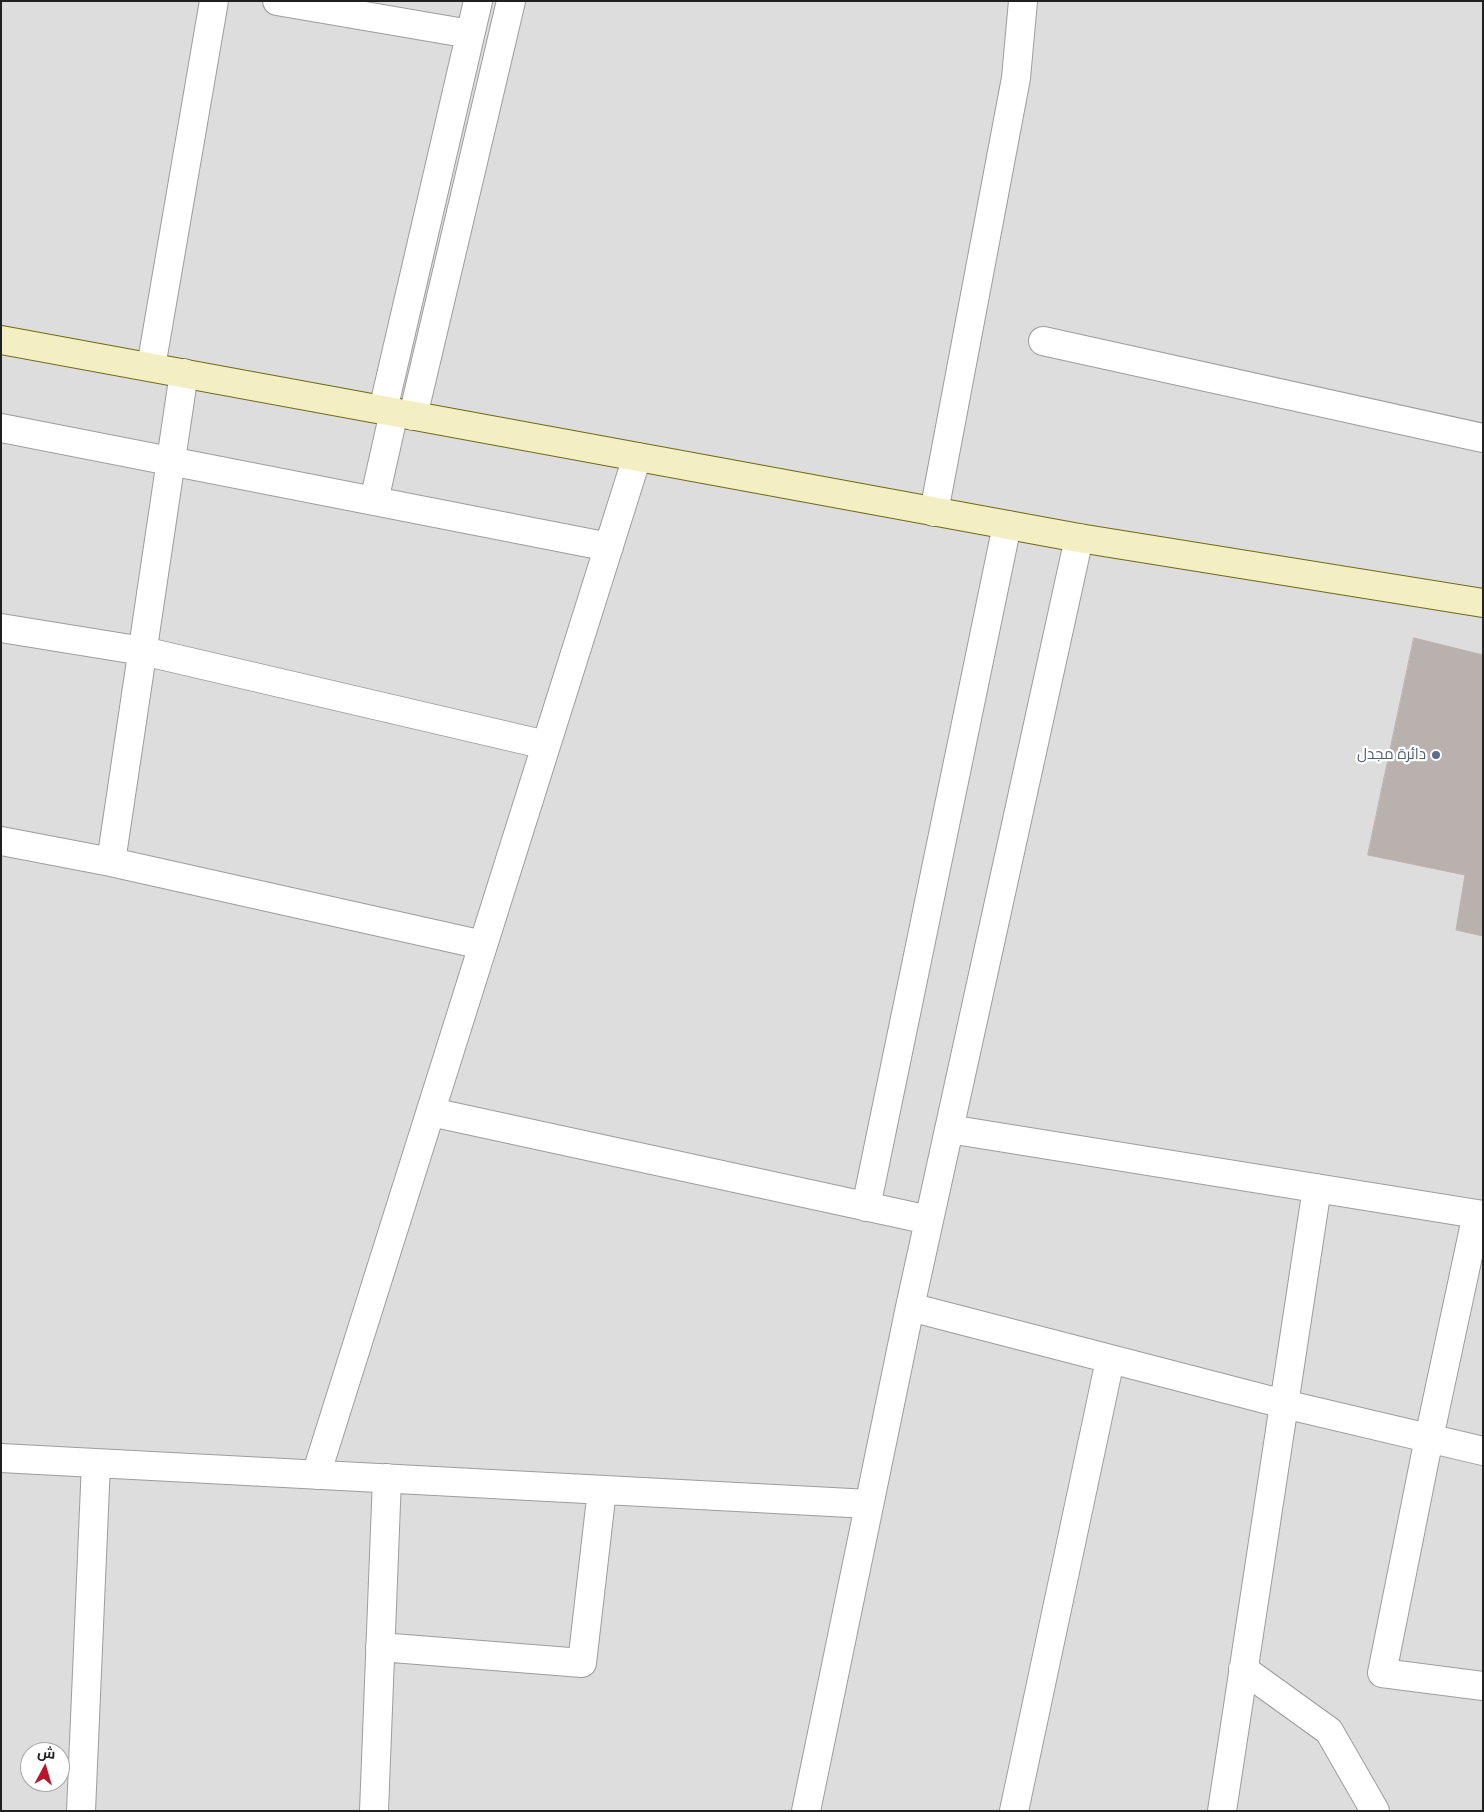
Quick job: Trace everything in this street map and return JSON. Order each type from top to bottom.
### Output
[{"type":"main road","points":[[1,340],[1080,538],[1483,603]]},
{"type":"street","points":[[152,367],[214,1]]},
{"type":"street","points":[[278,1],[470,34]]},
{"type":"street","points":[[396,413],[478,1]]},
{"type":"street","points":[[374,501],[396,413],[511,1]]},
{"type":"street","points":[[934,512],[1016,78],[1023,1]]},
{"type":"street","points":[[1043,341],[1483,438]]},
{"type":"street","points":[[111,862],[184,373]]},
{"type":"street","points":[[1,428],[609,547]]},
{"type":"street","points":[[316,1475],[637,457]]},
{"type":"street","points":[[866,1207],[1007,525]]},
{"type":"street","points":[[806,1811],[910,1307],[1080,538]]},
{"type":"street","points":[[1,628],[143,651],[546,745]]},
{"type":"street","points":[[1,842],[111,862],[483,945]]},
{"type":"street","points":[[430,1112],[929,1220]]},
{"type":"street","points":[[949,1128],[1480,1214],[1428,1438],[1382,1673],[1483,1686]]},
{"type":"street","points":[[1222,1811],[1317,1188]]},
{"type":"street","points":[[910,1307],[1284,1404],[1483,1451]]},
{"type":"street","points":[[1014,1811],[1110,1360]]},
{"type":"street","points":[[1,1458],[869,1504]]},
{"type":"street","points":[[81,1811],[96,1463]]},
{"type":"street","points":[[382,1811],[374,1810],[387,1478]]},
{"type":"street","points":[[380,1647],[582,1663],[602,1490]]},
{"type":"street","points":[[1243,1669],[1329,1731],[1375,1811]]},
{"type":"shaded area","points":[[1,1],[1483,1],[1483,1811],[1,1811]]},
{"type":"building","name":"دائرة مجدل","points":[[1414,638],[1483,655],[1483,936],[1456,930],[1465,875],[1368,855]]},
{"type":"place","name":"دائرة مجدل","points":[[1436,755]]}]
